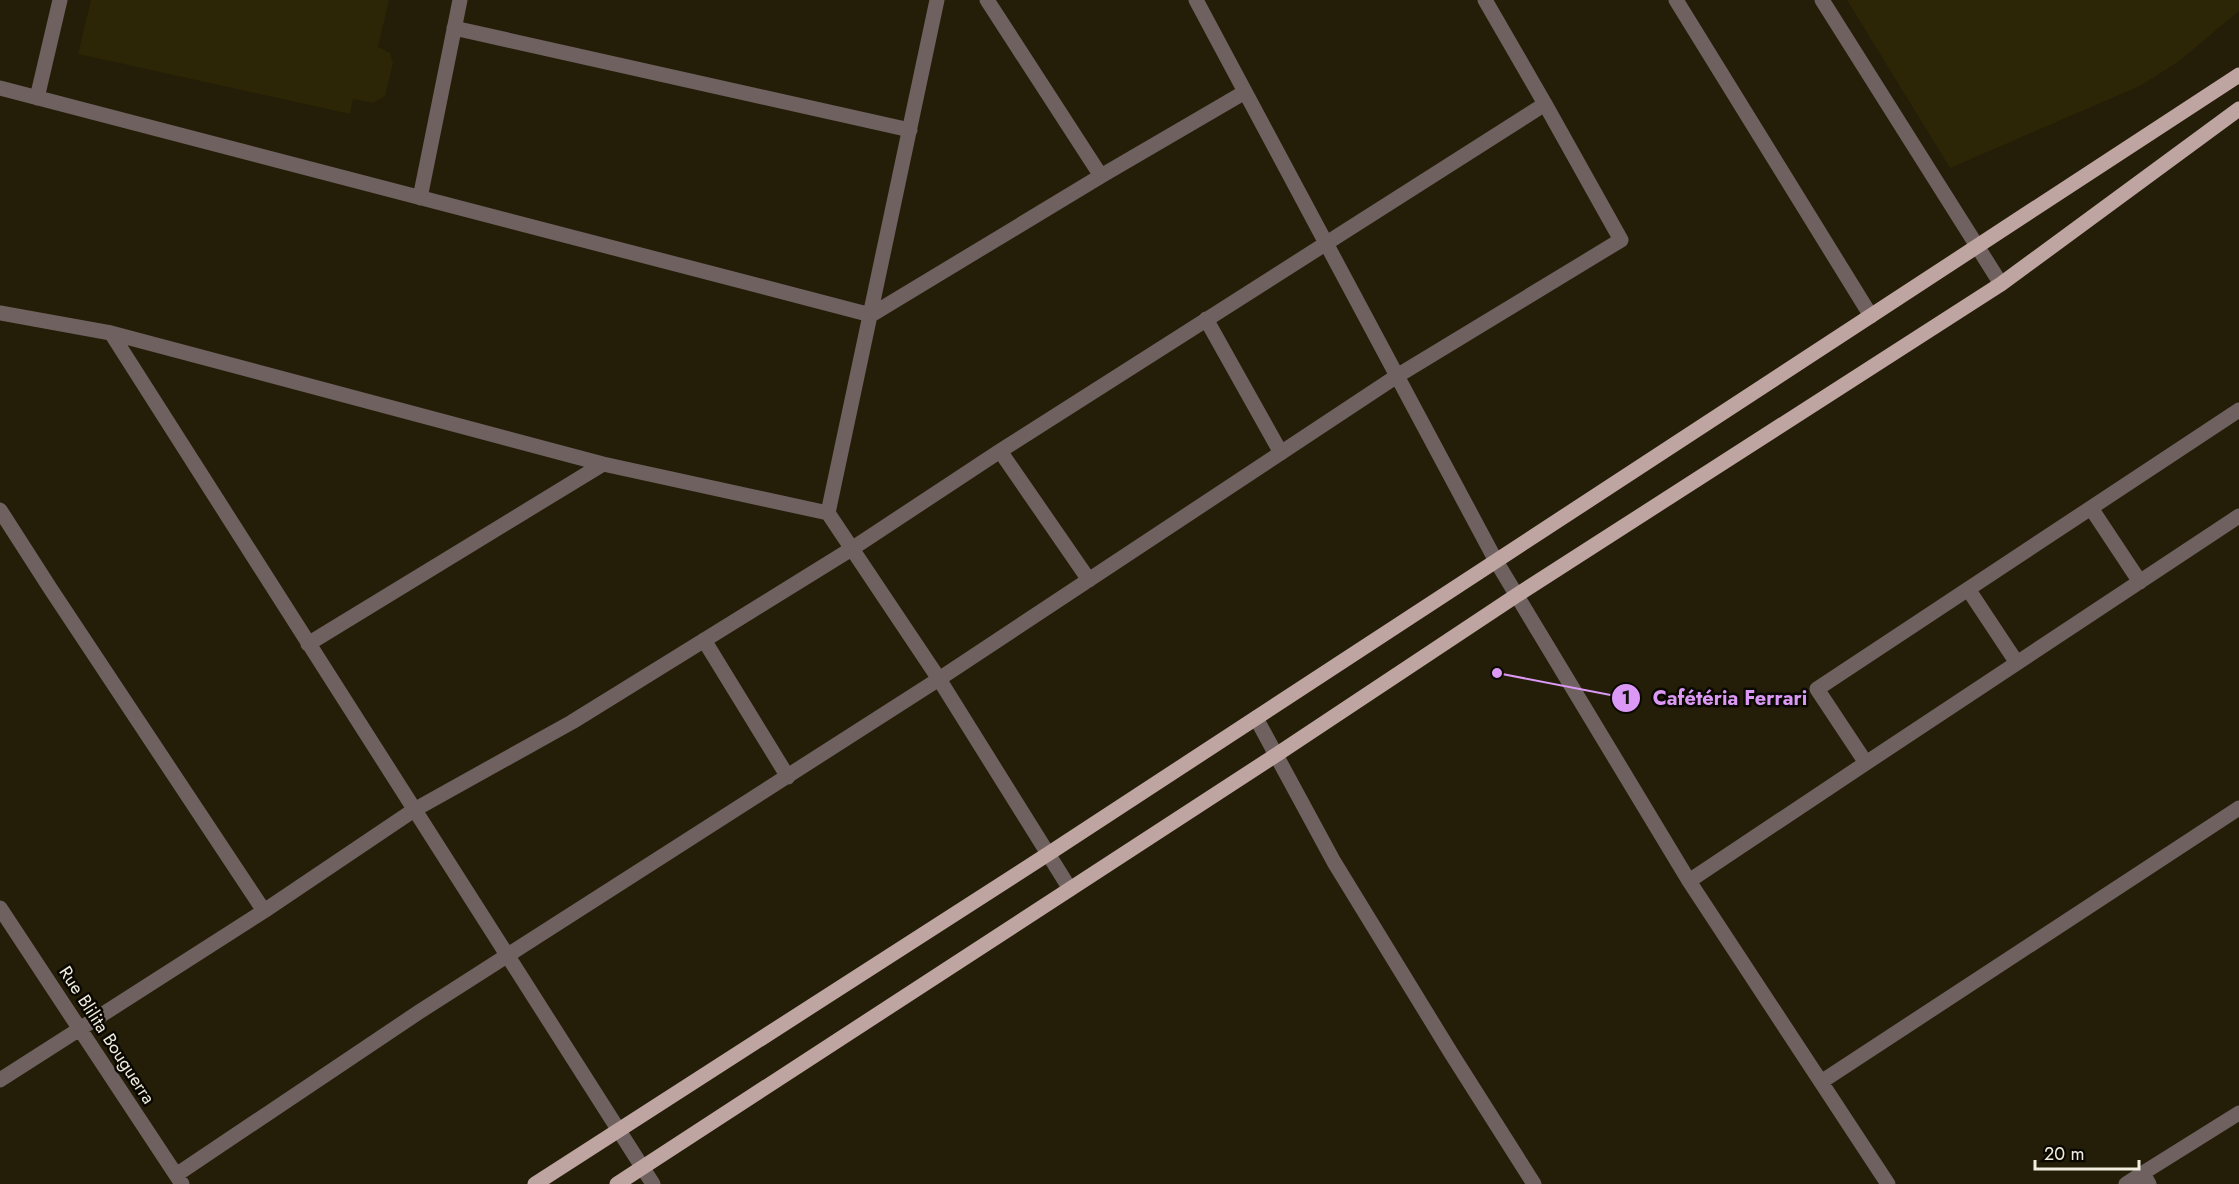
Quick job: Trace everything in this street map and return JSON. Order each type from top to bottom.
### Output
[{"type":"main road","points":[[535,1184],[1048,854],[2239,75]]},
{"type":"main road","points":[[618,1184],[1517,595],[2001,284],[2239,109]]},
{"type":"street","points":[[38,98],[60,0]]},
{"type":"street","points":[[420,198],[460,0]]},
{"type":"street","points":[[828,513],[937,0]]},
{"type":"street","points":[[987,0],[1101,177]]},
{"type":"street","points":[[1196,0],[1496,561],[1689,880],[1888,1184]]},
{"type":"street","points":[[179,1179],[507,956],[939,679],[1397,376],[1621,240],[1485,0]]},
{"type":"street","points":[[1676,0],[1871,316]]},
{"type":"street","points":[[1822,0],[2001,284]]},
{"type":"street","points":[[454,28],[910,130]]},
{"type":"street","points":[[0,88],[871,315],[1245,92]]},
{"type":"street","points":[[0,1080],[264,911],[414,810],[572,722],[853,548],[1000,451],[1545,104]]},
{"type":"street","points":[[0,313],[111,333],[603,464],[828,513],[939,679],[1070,889]]},
{"type":"street","points":[[1206,319],[1281,453]]},
{"type":"street","points":[[111,333],[653,1184]]},
{"type":"street","points":[[1866,763],[1817,688],[2239,410]]},
{"type":"street","points":[[1000,451],[1089,580]]},
{"type":"street","points":[[308,644],[603,464]]},
{"type":"street","points":[[2091,507],[2140,582]]},
{"type":"street","points":[[0,510],[264,911]]},
{"type":"street","points":[[1689,880],[2239,516]]},
{"type":"street","points":[[1968,589],[2017,663]]},
{"type":"street","points":[[704,640],[788,777]]},
{"type":"street","points":[[1256,718],[1334,862],[1534,1184]]},
{"type":"street","points":[[1821,1082],[2239,808]]},
{"type":"street","name":"Rue Blilita Bouguerra","points":[[0,908],[179,1179]]},
{"type":"street","points":[[2126,1184],[2146,1179],[2239,1113]]},
{"type":"shaded area","points":[[91,0],[389,0],[378,47],[390,53],[393,63],[385,96],[373,103],[353,99],[350,114],[78,54]]},
{"type":"shaded area","points":[[1847,0],[2239,0],[2239,11],[2178,62],[2140,86],[1950,168]]},
{"type":"place","name":"Cafétéria Ferrari","points":[[1497,673]]}]
